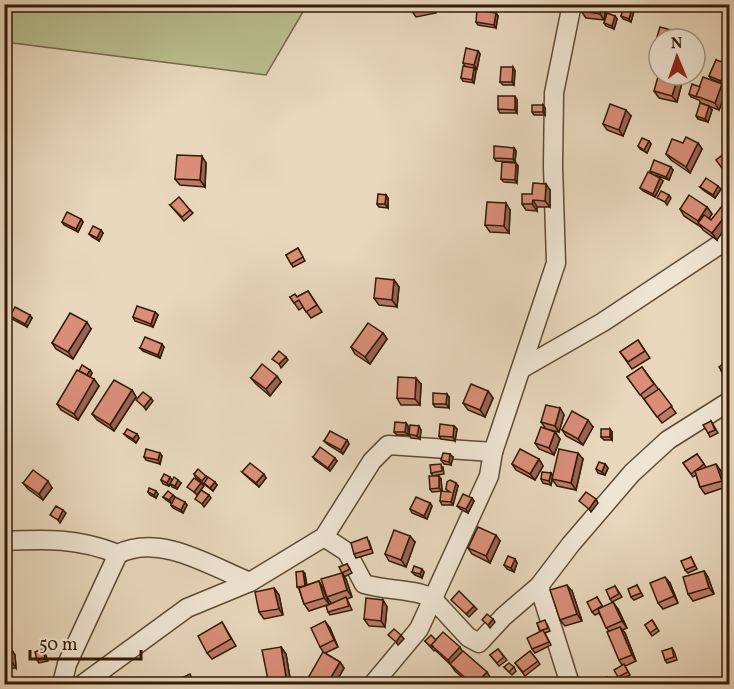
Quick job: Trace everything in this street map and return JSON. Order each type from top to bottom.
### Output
[{"type":"street","points":[[373,684],[419,629],[489,476],[493,452],[556,263],[553,166],[554,93],[572,4]]},
{"type":"street","points":[[521,369],[603,322],[719,245],[729,232]]},
{"type":"street","points":[[324,537],[347,552],[364,584],[377,588],[424,594],[432,598],[468,637],[479,643],[503,617],[539,586],[571,544],[632,473],[668,440],[729,401]]},
{"type":"street","points":[[83,684],[187,608],[250,582],[324,537],[372,461],[388,445],[493,452]]},
{"type":"street","points":[[4,541],[40,540],[89,543],[118,554]]},
{"type":"street","points":[[62,684],[68,664],[118,554],[133,546],[161,546],[250,582]]},
{"type":"street","points":[[539,586],[570,684]]},
{"type":"green space","points":[[5,4],[307,5],[266,75],[5,42]]},
{"type":"building","points":[[411,4],[431,4],[432,7],[411,10]]},
{"type":"building","points":[[582,4],[601,4],[600,14],[581,11]]},
{"type":"building","points":[[624,6],[632,8],[629,19],[621,16]]},
{"type":"building","points":[[477,10],[496,13],[494,25],[476,22]]},
{"type":"building","points":[[607,13],[615,16],[612,26],[604,23]]},
{"type":"building","points":[[466,48],[478,51],[474,65],[463,63]]},
{"type":"building","points":[[716,60],[728,64],[721,81],[709,76]]},
{"type":"building","points":[[463,66],[474,68],[472,80],[461,78]]},
{"type":"building","points":[[501,67],[513,67],[512,82],[500,82]]},
{"type":"building","points":[[707,78],[722,84],[715,103],[696,96],[699,87],[707,87]]},
{"type":"building","points":[[655,87],[675,87],[672,96],[654,91]]},
{"type":"building","points":[[691,87],[700,87],[697,97],[689,94]]},
{"type":"building","points":[[498,96],[515,96],[515,110],[498,109]]},
{"type":"building","points":[[700,103],[709,106],[705,119],[696,116]]},
{"type":"building","points":[[610,104],[626,110],[619,130],[603,124]]},
{"type":"building","points":[[532,105],[543,105],[543,112],[532,112]]},
{"type":"building","points":[[686,137],[698,143],[686,167],[666,154],[672,139],[683,143]]},
{"type":"building","points":[[642,138],[649,141],[644,150],[638,146]]},
{"type":"building","points":[[494,146],[514,148],[513,159],[494,158]]},
{"type":"building","points":[[729,150],[729,173],[727,175],[716,160]]},
{"type":"building","points":[[177,155],[202,156],[200,180],[175,179]]},
{"type":"building","points":[[654,160],[671,167],[666,177],[650,171]]},
{"type":"building","points":[[502,162],[516,163],[515,180],[501,179]]},
{"type":"building","points":[[648,172],[660,178],[653,194],[640,188]]},
{"type":"building","points":[[706,178],[718,186],[713,195],[700,187]]},
{"type":"building","points":[[533,183],[546,184],[545,201],[533,200],[532,204],[522,204],[522,194],[532,194]]},
{"type":"building","points":[[661,191],[669,195],[665,202],[657,198]]},
{"type":"building","points":[[378,194],[386,195],[385,204],[377,204]]},
{"type":"building","points":[[689,195],[707,207],[698,221],[680,209]]},
{"type":"building","points":[[179,197],[190,210],[182,217],[170,205]]},
{"type":"building","points":[[487,202],[506,203],[504,226],[485,225]]},
{"type":"building","points":[[722,206],[729,211],[712,233],[698,223],[704,215],[711,220]]},
{"type":"building","points":[[67,212],[81,219],[76,229],[62,222]]},
{"type":"building","points":[[93,226],[101,230],[97,238],[89,234]]},
{"type":"building","points":[[298,248],[303,257],[291,264],[286,255]]},
{"type":"building","points":[[376,278],[394,280],[392,300],[374,298]]},
{"type":"building","points":[[308,291],[317,305],[306,312],[299,300],[294,303],[290,297],[295,294],[297,297]]},
{"type":"building","points":[[137,306],[155,312],[151,324],[133,317]]},
{"type":"building","points":[[15,307],[30,315],[25,324],[10,316]]},
{"type":"building","points":[[70,313],[87,322],[68,352],[52,343]]},
{"type":"building","points":[[368,323],[383,333],[365,357],[351,347]]},
{"type":"building","points":[[145,337],[162,344],[158,355],[140,348]]},
{"type":"building","points":[[638,340],[645,351],[628,362],[620,352]]},
{"type":"building","points":[[729,345],[729,360],[723,351]]},
{"type":"building","points":[[279,351],[286,357],[279,364],[272,359]]},
{"type":"building","points":[[725,362],[729,372],[725,375],[719,367]]},
{"type":"building","points":[[262,364],[277,376],[266,389],[251,378]]},
{"type":"building","points":[[82,365],[90,370],[87,375],[79,371]]},
{"type":"building","points":[[642,367],[654,384],[640,395],[627,377]]},
{"type":"building","points":[[77,370],[94,379],[74,414],[57,404]]},
{"type":"building","points":[[398,377],[416,378],[415,399],[397,398]]},
{"type":"building","points":[[114,380],[132,390],[110,425],[92,414]]},
{"type":"building","points":[[471,384],[488,391],[480,410],[463,403]]},
{"type":"building","points":[[659,389],[672,406],[657,417],[644,399]]},
{"type":"building","points":[[143,392],[151,398],[144,407],[136,400]]},
{"type":"building","points":[[433,393],[447,394],[446,404],[433,404]]},
{"type":"building","points":[[546,405],[560,408],[555,426],[541,422]]},
{"type":"building","points":[[572,411],[588,420],[578,439],[562,430]]},
{"type":"building","points":[[711,421],[715,430],[708,433],[703,425]]},
{"type":"building","points":[[395,422],[406,423],[405,432],[394,432]]},
{"type":"building","points":[[440,424],[454,426],[453,437],[439,436]]},
{"type":"building","points":[[410,425],[419,426],[417,436],[409,434]]},
{"type":"building","points":[[541,427],[555,432],[549,448],[535,443]]},
{"type":"building","points":[[127,429],[137,434],[133,439],[124,434]]},
{"type":"building","points":[[601,429],[610,429],[610,437],[601,437]]},
{"type":"building","points":[[330,431],[347,440],[341,450],[324,441]]},
{"type":"building","points":[[320,447],[335,458],[328,468],[313,457]]},
{"type":"building","points":[[146,449],[160,453],[158,460],[144,457]]},
{"type":"building","points":[[520,449],[539,459],[530,474],[512,464]]},
{"type":"building","points":[[559,449],[578,453],[571,483],[552,479]]},
{"type":"building","points":[[443,453],[450,454],[449,462],[441,460]]},
{"type":"building","points":[[697,454],[704,464],[691,474],[683,463]]},
{"type":"building","points":[[599,462],[605,464],[602,472],[596,469]]},
{"type":"building","points":[[250,463],[264,474],[256,483],[242,472]]},
{"type":"building","points":[[441,464],[442,471],[431,473],[430,465]]},
{"type":"building","points":[[716,464],[722,481],[700,487],[695,471]]},
{"type":"building","points":[[198,469],[206,476],[202,481],[194,474]]},
{"type":"building","points":[[33,470],[48,481],[39,494],[23,483]]},
{"type":"building","points":[[542,472],[551,473],[549,481],[541,479]]},
{"type":"building","points":[[164,474],[170,477],[167,483],[161,480]]},
{"type":"building","points":[[429,476],[439,476],[439,488],[430,489]]},
{"type":"building","points":[[174,477],[178,480],[175,486],[170,484]]},
{"type":"building","points":[[208,477],[215,482],[210,488],[204,483]]},
{"type":"building","points":[[194,478],[201,483],[194,492],[187,487]]},
{"type":"building","points":[[450,480],[456,483],[451,502],[440,501],[441,491],[450,492],[446,489],[447,482]]},
{"type":"building","points":[[149,488],[156,491],[154,495],[148,492]]},
{"type":"building","points":[[201,490],[209,495],[202,504],[195,499]]},
{"type":"building","points":[[168,491],[173,495],[169,500],[163,497]]},
{"type":"building","points":[[586,492],[596,499],[589,509],[579,501]]},
{"type":"building","points":[[463,494],[472,498],[466,509],[457,506]]},
{"type":"building","points":[[175,497],[185,502],[181,510],[171,505]]},
{"type":"building","points":[[416,497],[430,503],[424,516],[410,509]]},
{"type":"building","points":[[56,506],[63,510],[58,520],[50,515]]},
{"type":"building","points":[[478,527],[496,535],[486,556],[468,548]]},
{"type":"building","points":[[394,530],[410,536],[401,560],[385,554]]},
{"type":"building","points":[[367,537],[371,549],[354,554],[351,543]]},
{"type":"building","points":[[508,556],[515,559],[511,568],[504,565]]},
{"type":"building","points":[[691,557],[695,566],[685,570],[681,561]]},
{"type":"building","points":[[347,564],[350,569],[342,573],[339,567]]},
{"type":"building","points":[[414,566],[422,569],[420,574],[412,572]]},
{"type":"building","points":[[303,571],[305,586],[297,587],[296,572]]},
{"type":"building","points":[[704,571],[709,588],[688,594],[683,577]]},
{"type":"building","points":[[342,573],[347,590],[327,597],[321,579]]},
{"type":"building","points":[[665,577],[674,596],[658,603],[650,583]]},
{"type":"building","points":[[319,581],[324,598],[304,604],[299,588]]},
{"type":"building","points":[[567,585],[577,614],[560,620],[550,590]]},
{"type":"building","points":[[637,585],[641,593],[631,597],[628,589]]},
{"type":"building","points":[[615,586],[619,594],[610,599],[606,590]]},
{"type":"building","points":[[274,588],[279,609],[259,612],[255,592]]},
{"type":"building","points":[[459,591],[474,606],[466,614],[451,600]]},
{"type":"building","points":[[346,597],[349,606],[328,612],[326,606]]},
{"type":"building","points":[[597,597],[602,606],[592,612],[587,602]]},
{"type":"building","points":[[366,598],[383,600],[381,621],[364,619]]},
{"type":"building","points":[[613,602],[622,621],[606,628],[598,609]]},
{"type":"building","points":[[487,614],[493,619],[488,625],[482,620]]},
{"type":"building","points":[[545,620],[548,628],[540,631],[537,623]]},
{"type":"building","points":[[652,620],[657,628],[650,633],[645,625]]},
{"type":"building","points":[[325,621],[334,640],[320,647],[311,628]]},
{"type":"building","points":[[222,622],[231,639],[207,653],[198,636]]},
{"type":"building","points":[[620,627],[632,655],[619,660],[607,632]]},
{"type":"building","points":[[394,629],[401,635],[396,642],[388,635]]},
{"type":"building","points":[[543,630],[549,642],[532,649],[527,638]]},
{"type":"building","points":[[443,632],[460,647],[448,660],[431,645]]},
{"type":"building","points":[[431,635],[436,640],[431,645],[432,648],[425,641]]},
{"type":"building","points":[[281,647],[286,677],[268,680],[262,650]]},
{"type":"building","points":[[672,648],[674,657],[665,660],[662,651]]},
{"type":"building","points":[[4,649],[11,649],[11,661],[4,661]]},
{"type":"building","points":[[43,649],[45,658],[37,660],[35,652]]},
{"type":"building","points":[[498,649],[504,657],[497,663],[490,655]]},
{"type":"building","points":[[463,651],[487,672],[475,684],[472,684],[450,664]]},
{"type":"building","points":[[530,651],[538,661],[523,672],[515,663]]},
{"type":"building","points":[[323,652],[340,662],[327,684],[315,684],[307,680]]},
{"type":"building","points":[[509,663],[514,667],[509,672],[504,667]]},
{"type":"building","points":[[624,664],[628,672],[618,677],[614,670]]},
{"type":"building","points":[[190,674],[195,684],[174,684],[173,682]]},
{"type":"building","points":[[607,677],[610,684],[588,684]]}]
